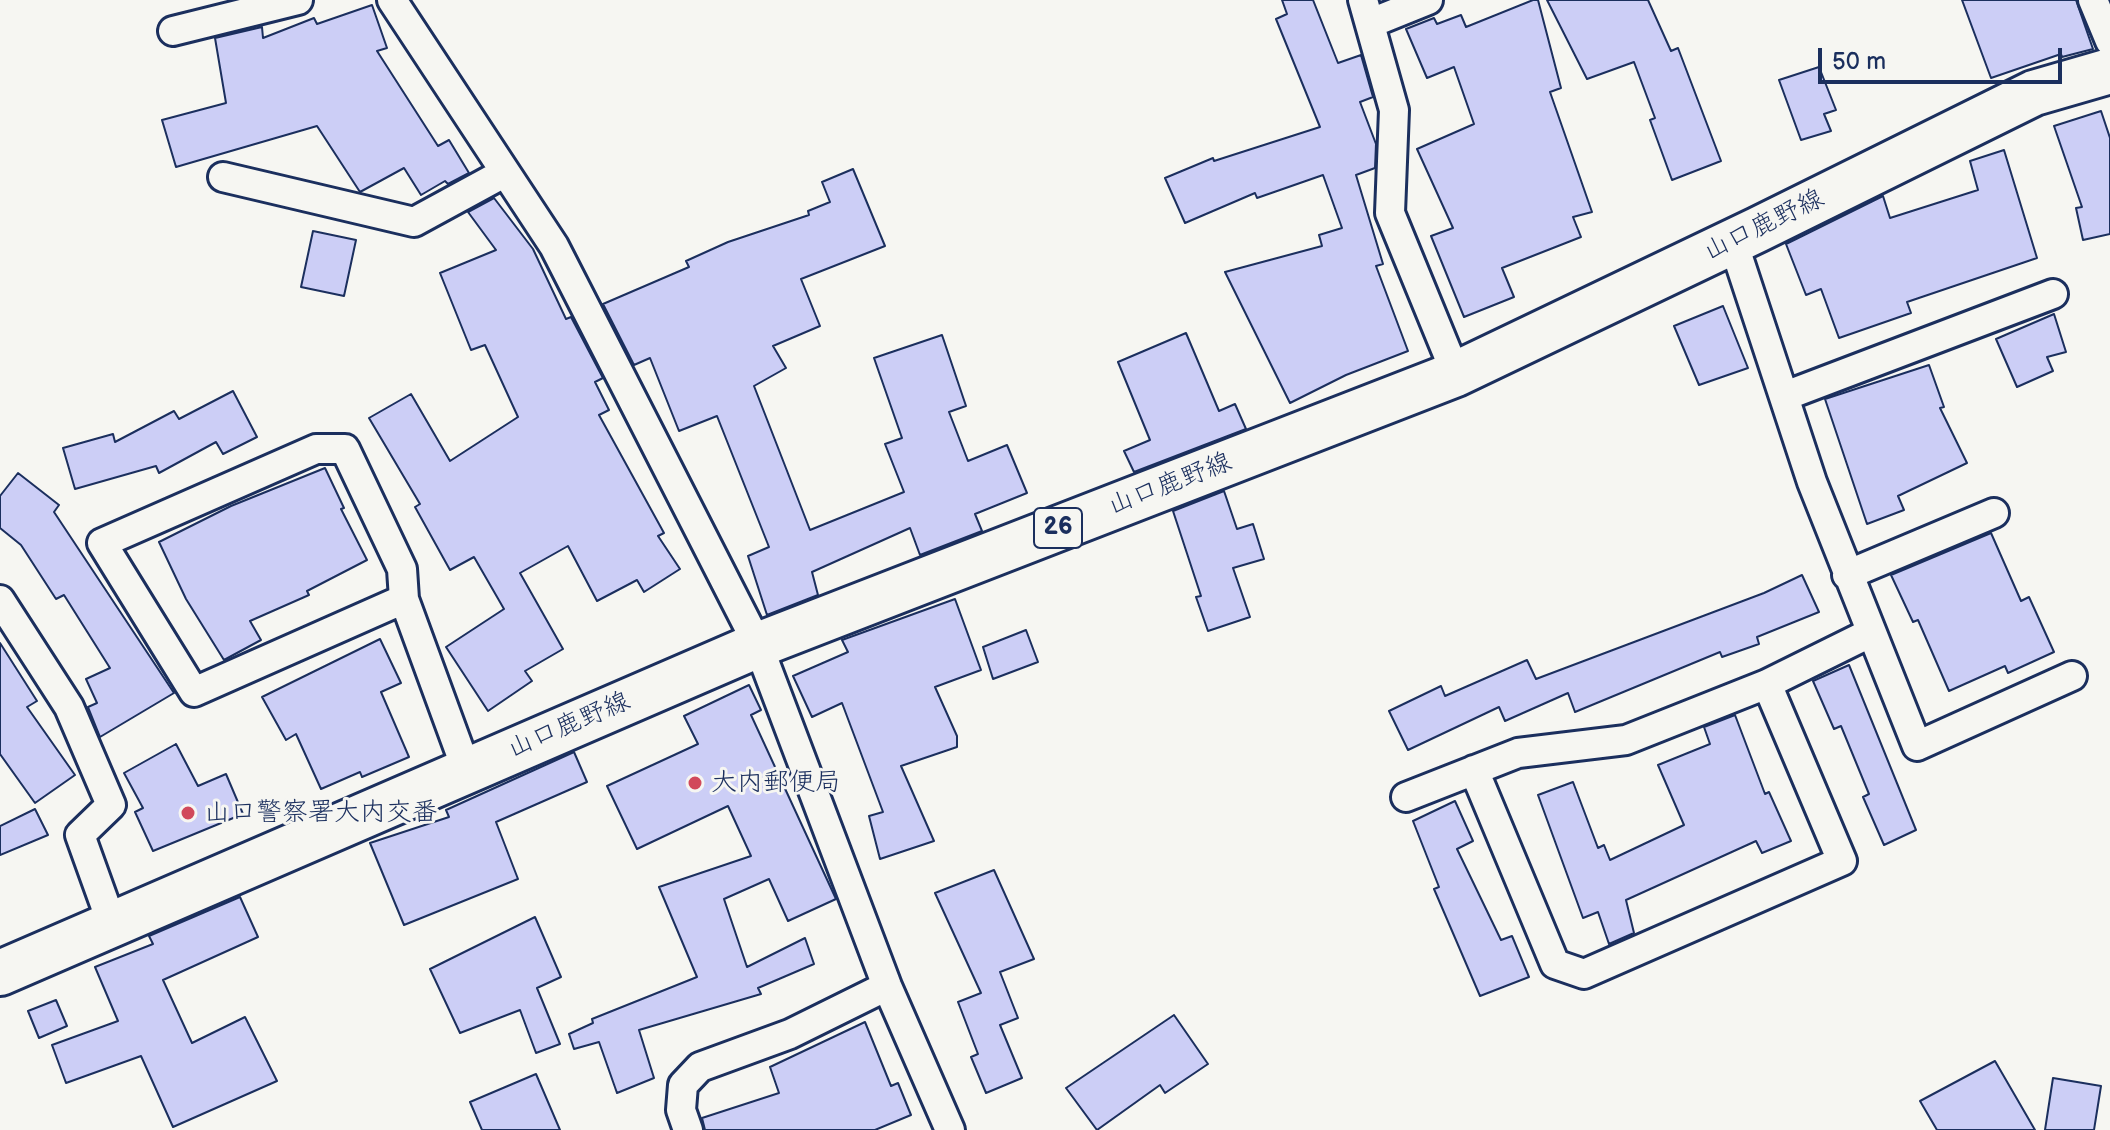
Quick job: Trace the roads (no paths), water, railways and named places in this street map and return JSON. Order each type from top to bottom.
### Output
[{"type":"main road","name":"山口鹿野線","points":[[0,973],[758,645],[1456,374],[2034,93],[2110,71]]},
{"type":"street","points":[[173,31],[298,0]]},
{"type":"street","points":[[392,0],[554,246],[758,645],[887,986],[950,1130]]},
{"type":"street","points":[[1428,0],[1367,11],[1394,110],[1390,213],[1456,374]]},
{"type":"street","points":[[2093,0],[2110,41]]},
{"type":"street","points":[[223,177],[414,222],[504,173]]},
{"type":"street","points":[[1733,242],[1847,575],[1917,746],[2072,676]]},
{"type":"street","points":[[1785,396],[2053,294]]},
{"type":"street","points":[[404,599],[194,692],[102,543],[316,449],[345,449],[402,569],[404,599],[467,771]]},
{"type":"street","points":[[1847,575],[1994,513]]},
{"type":"street","points":[[0,600],[69,707],[111,805],[80,835],[112,924]]},
{"type":"street","points":[[1406,797],[1518,753],[1626,740],[1767,684],[1870,633]]},
{"type":"street","points":[[1474,770],[1555,964],[1584,974],[1842,861],[1767,684]]},
{"type":"street","points":[[688,1130],[681,1110],[683,1085],[700,1067],[790,1034],[887,986]]},
{"type":"place","name":"大内郵便局","points":[[695,783]]},
{"type":"place","name":"山口警察署大内交番","points":[[188,813]]}]
